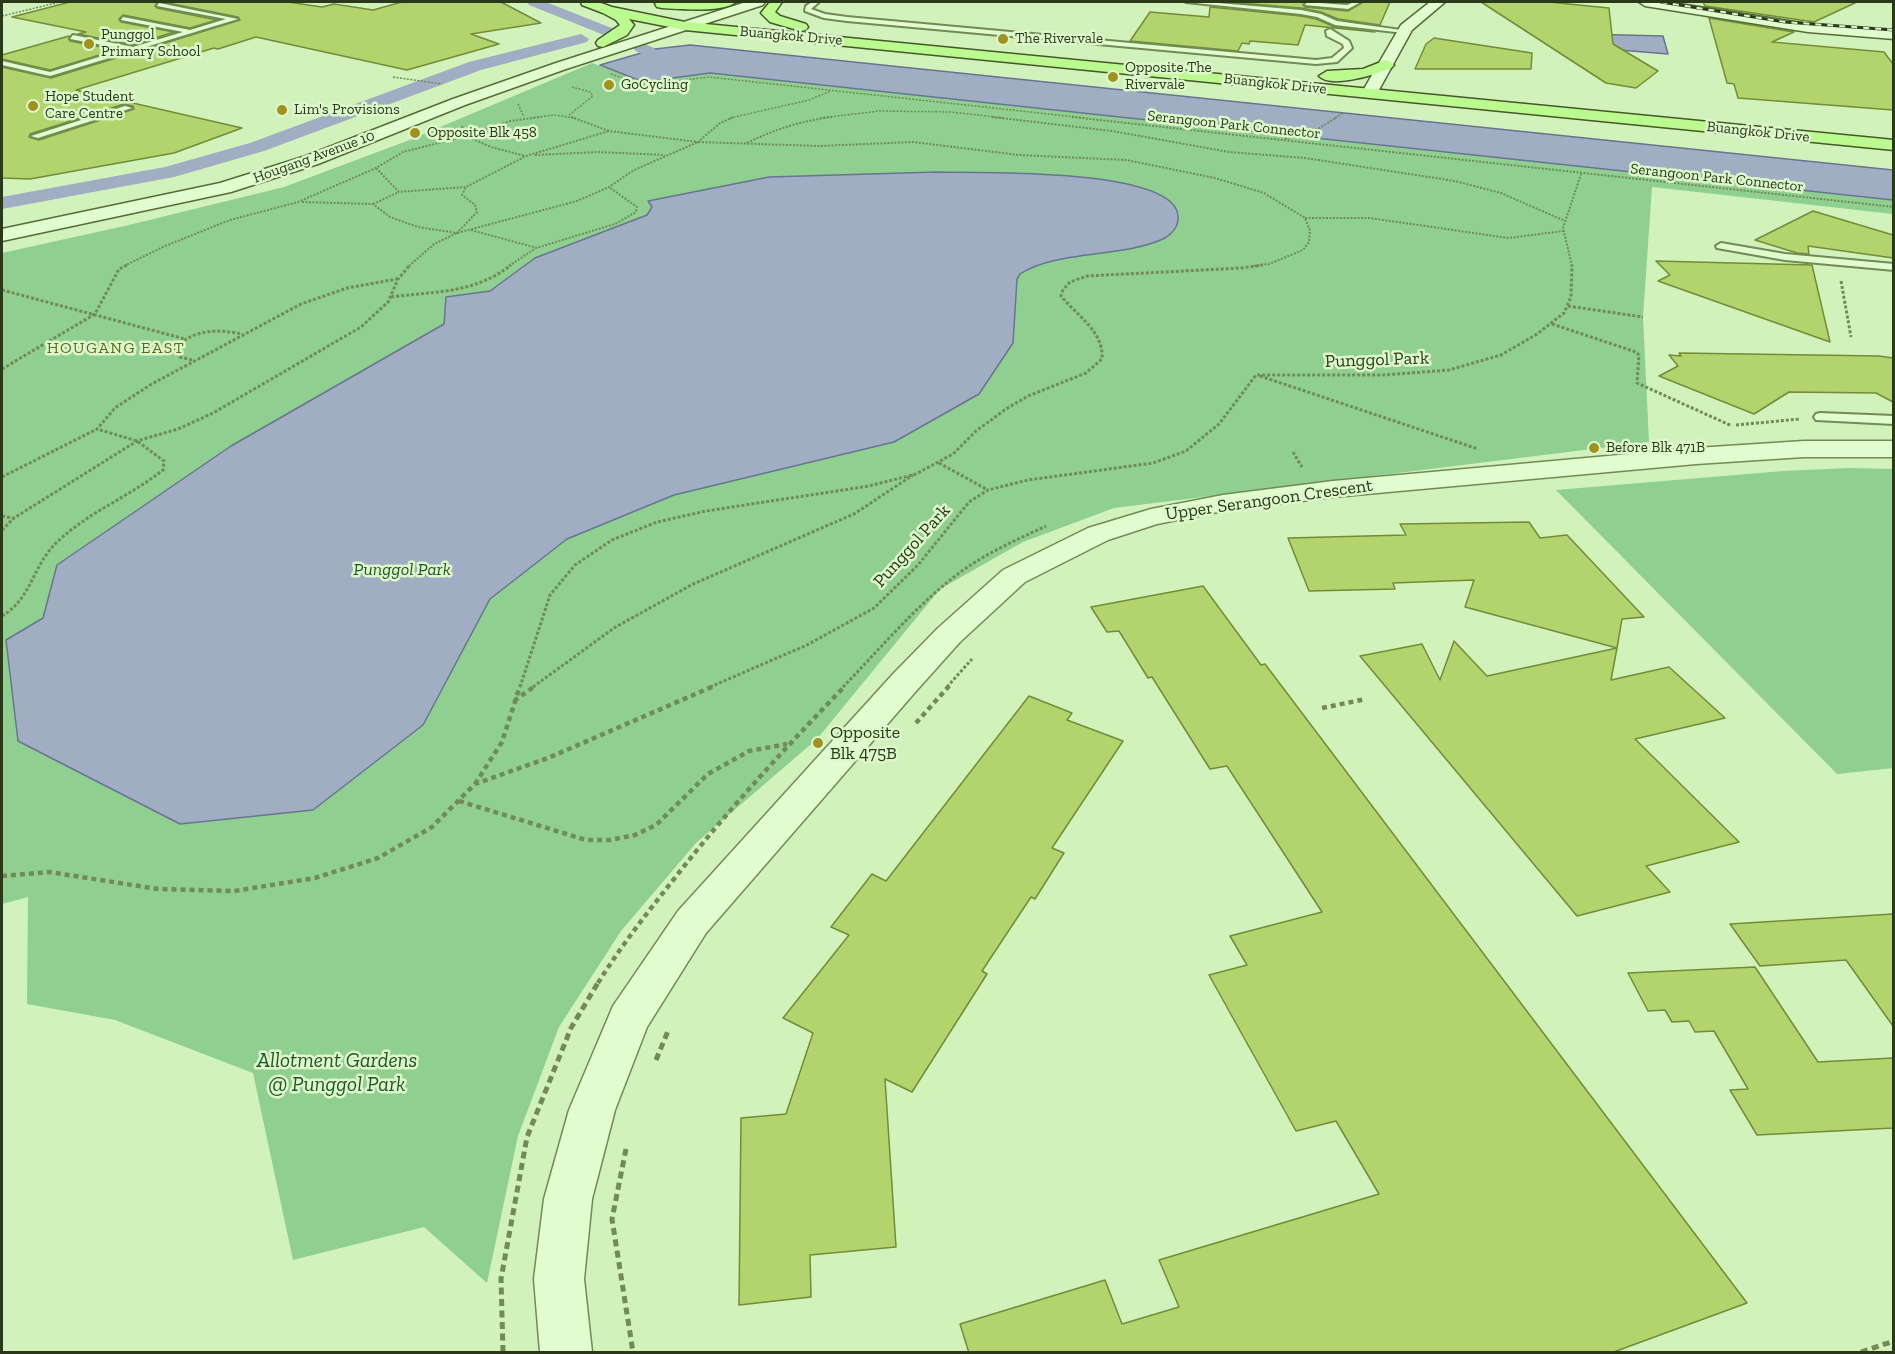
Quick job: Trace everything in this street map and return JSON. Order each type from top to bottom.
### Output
[{"type":"main road","name":"Buangkok Drive","points":[[587,2],[608,10],[668,23],[689,20]]},
{"type":"main road","name":"Buangkok Drive","points":[[643,2],[689,20],[767,34],[1893,133]]},
{"type":"main road","points":[[643,2],[692,6],[731,2]]},
{"type":"main road","points":[[689,20],[731,2]]},
{"type":"main road","points":[[689,20],[712,18],[758,2]]},
{"type":"main road","points":[[776,2],[768,13],[775,19],[801,27]]},
{"type":"main road","points":[[1372,88],[1402,34],[1420,14],[1438,2]]},
{"type":"main road","points":[[1646,2],[1808,28],[1893,35]]},
{"type":"main road","points":[[1685,2],[1760,15],[1865,26],[1893,26]]},
{"type":"main road","points":[[603,44],[627,26],[621,17],[608,10]]},
{"type":"main road","name":"Buangkok Drive","points":[[712,18],[1308,76],[1372,88],[1893,145]]},
{"type":"main road","name":"Hougang Avenue 10","points":[[2,235],[224,188],[312,160],[459,102],[644,39],[689,20]]},
{"type":"main road","name":"Hougang Avenue 10","points":[[2,221],[211,184],[298,156],[443,99],[668,23]]},
{"type":"main road","points":[[644,39],[702,33],[767,34]]},
{"type":"main road","points":[[1308,76],[1350,76],[1365,73],[1386,64]]},
{"type":"main road","name":"Upper Serangoon Crescent","points":[[566,1353],[560,1279],[568,1199],[592,1110],[628,1019],[692,922],[904,682],[949,635],[1014,576],[1098,534],[1151,517],[1223,503],[1333,489],[1696,456],[1804,449],[1893,449]]},
{"type":"lane","points":[[816,2],[807,10],[824,16],[847,19],[1316,62],[1334,60],[1348,48],[1346,43],[1330,34],[1330,31]]},
{"type":"lane","points":[[1189,2],[1301,12],[1319,15],[1335,23],[1402,34]]},
{"type":"lane","points":[[1296,3],[1340,8],[1358,2]]},
{"type":"lane","points":[[2,63],[50,74],[235,19],[159,5]]},
{"type":"lane","points":[[123,19],[191,32]]},
{"type":"lane","points":[[1330,31],[1336,26],[1335,23]]},
{"type":"lane","points":[[1330,31],[1402,34]]},
{"type":"lane","points":[[73,37],[133,49]]},
{"type":"lane","points":[[35,136],[128,108]]},
{"type":"lane","points":[[1721,246],[1785,257],[1893,267]]},
{"type":"lane","points":[[1820,417],[1893,420]]},
{"type":"path","points":[[2,16],[60,2]]},
{"type":"path","name":"Serangoon Park Connector","points":[[609,73],[642,85],[709,77],[1893,207]]},
{"type":"path","points":[[393,76],[446,85]]},
{"type":"path","points":[[565,85],[593,94],[591,99],[568,116]]},
{"type":"path","points":[[2,530],[14,518],[136,441],[178,429],[233,401],[361,327],[388,302],[398,279],[418,256],[434,244],[469,229],[537,213],[609,188],[634,170],[698,142],[720,123],[733,117],[809,100],[832,91]]},
{"type":"path","points":[[1278,140],[1329,124],[1340,117],[1347,108]]},
{"type":"path","points":[[746,143],[772,130],[806,120],[880,111],[951,112],[1112,131],[1229,152],[1305,158],[1455,181],[1502,193],[1565,220]]},
{"type":"path","points":[[2,369],[94,314],[119,269],[165,246],[230,220],[298,202],[376,168],[403,152],[466,136],[524,117],[568,116],[609,131],[698,142],[819,146],[913,142],[1028,156],[1126,160],[1240,185],[1272,197],[1305,218],[1368,218],[1509,238],[1563,231]]},
{"type":"path","points":[[298,202],[373,204],[399,192],[466,187],[526,156],[609,131]]},
{"type":"path","points":[[466,136],[490,147],[526,156],[598,152],[666,155]]},
{"type":"path","points":[[376,168],[399,192]]},
{"type":"path","points":[[1581,174],[1563,231],[1573,270],[1572,293],[1568,306],[1643,317]]},
{"type":"path","points":[[457,233],[477,212],[475,205],[462,195],[466,187]]},
{"type":"path","points":[[390,297],[462,288],[486,282],[516,259],[537,248],[622,220],[636,212],[637,207],[634,203],[609,188]]},
{"type":"path","points":[[373,204],[390,217],[418,227],[457,233]]},
{"type":"path","points":[[514,702],[614,628],[693,584],[854,514],[916,474],[953,454],[975,432],[1006,409],[1028,396],[1086,373],[1102,358],[1103,348],[1097,336],[1061,296],[1063,287],[1069,283],[1099,275],[1251,267],[1277,262],[1297,254],[1309,242],[1310,231],[1305,218]]},
{"type":"path","points":[[469,229],[537,248]]},
{"type":"path","points":[[1840,274],[1851,337]]},
{"type":"path","points":[[2,477],[97,429],[115,408],[193,361],[301,304],[347,288],[398,279]]},
{"type":"path","points":[[2,290],[185,339]]},
{"type":"path","name":"Punggol Park","points":[[2,876],[49,872],[158,889],[234,891],[315,878],[378,858],[432,826],[475,784],[548,758],[807,645],[874,608],[918,565],[969,502],[988,490],[1028,480],[1154,463],[1186,451],[1219,424],[1256,375],[1383,375],[1455,369],[1501,355],[1552,324],[1568,306]]},
{"type":"path","points":[[1552,324],[1636,352],[1639,356],[1637,383],[1732,426],[1820,417]]},
{"type":"path","points":[[193,361],[177,356],[175,352],[175,348],[185,339],[215,331],[242,334]]},
{"type":"path","points":[[1256,375],[1487,452]]},
{"type":"path","points":[[1729,431],[1732,426]]},
{"type":"path","points":[[2,616],[24,599],[44,557],[69,531],[163,470],[164,461],[136,441],[97,429]]},
{"type":"path","points":[[1293,453],[1300,464]]},
{"type":"path","points":[[939,463],[988,490]]},
{"type":"path","points":[[475,784],[502,742],[550,595],[575,565],[612,540],[667,520],[868,486],[916,474]]},
{"type":"path","points":[[2,516],[14,518]]},
{"type":"path","points":[[908,731],[978,652]]},
{"type":"path","points":[[1322,708],[1366,699]]},
{"type":"path","points":[[458,801],[586,840],[610,840],[635,835],[656,825],[708,774],[749,751],[789,744]]},
{"type":"path","points":[[654,1065],[672,1022]]},
{"type":"path","points":[[628,1140],[612,1219],[633,1353]]},
{"type":"path","points":[[1861,1353],[1893,1341]]},
{"type":"green space","name":"Punggol Park","points":[[592,63],[643,82],[710,73],[1893,200],[1893,214],[1652,187],[1643,317],[1649,442],[1114,508],[1023,542],[940,589],[817,739],[696,843],[621,931],[559,1027],[518,1136],[487,1283],[424,1227],[293,1260],[253,1073],[115,1020],[27,1004],[28,897],[2,904],[2,253],[284,187],[407,141]]},
{"type":"green space","points":[[1848,468],[1893,469],[1894,768],[1837,774],[1556,490],[1783,471]]},
{"type":"water","points":[[1544,33],[1663,36],[1668,54],[1546,44]]},
{"type":"water","points":[[690,45],[1893,170],[1893,200],[710,73],[643,82],[600,65],[655,49]]},
{"type":"water","points":[[937,172],[1029,173],[1110,181],[1144,189],[1168,200],[1178,216],[1178,223],[1168,236],[1148,244],[1052,261],[1020,274],[1017,279],[1013,343],[979,394],[894,442],[674,495],[567,539],[490,599],[423,725],[313,810],[180,824],[18,741],[6,640],[43,618],[57,565],[231,446],[444,324],[446,297],[490,291],[535,258],[647,215],[652,207],[648,201],[769,177]]},
{"type":"building","points":[[70,2],[157,2],[155,6],[157,8],[217,20],[190,28],[123,15],[119,19],[121,22],[174,32],[133,45],[78,34],[86,32],[12,17]]},
{"type":"building","points":[[163,2],[288,2],[322,7],[334,4],[373,10],[402,2],[501,2],[541,23],[471,34],[499,44],[407,70],[256,37],[218,49],[214,48],[76,90],[242,128],[174,153],[30,179],[2,178],[2,67],[51,78],[240,20],[238,17]],"holes":[[[124,104],[133,106],[134,109],[39,140],[29,137],[30,134]]]},
{"type":"building","points":[[1227,2],[1305,2],[1303,5],[1305,7],[1348,11],[1363,2],[1390,2],[1380,25],[1338,19],[1321,12],[1301,8]]},
{"type":"building","points":[[1481,2],[1549,2],[1609,8],[1613,44],[1658,71],[1636,88],[1606,83]]},
{"type":"building","points":[[1703,2],[1857,2],[1814,22],[1705,6]]},
{"type":"building","points":[[1210,7],[1301,16],[1335,27],[1375,32],[1305,25],[1298,45],[1250,41],[1249,44],[1242,43],[1238,51],[1130,41],[1150,12],[1209,17]]},
{"type":"building","points":[[1709,18],[1794,32],[1772,42],[1884,52],[1893,64],[1893,110],[1738,98],[1734,84],[1727,83]]},
{"type":"building","points":[[69,36],[70,41],[116,50],[50,70],[2,59],[2,55]]},
{"type":"building","points":[[1434,38],[1532,53],[1531,69],[1415,69],[1426,44]]},
{"type":"building","points":[[1813,211],[1893,235],[1893,258],[1808,246],[1809,254],[1797,253],[1755,240]]},
{"type":"building","points":[[1656,261],[1812,265],[1830,342],[1658,281],[1670,275]]},
{"type":"building","points":[[1679,353],[1893,358],[1893,402],[1876,393],[1789,392],[1754,414],[1659,376],[1678,366],[1669,355],[1681,356]]},
{"type":"building","points":[[1529,522],[1540,538],[1567,535],[1644,617],[1622,619],[1617,648],[1465,607],[1474,580],[1393,583],[1395,589],[1309,591],[1288,538],[1406,535],[1400,524]]},
{"type":"building","points":[[1203,586],[1261,665],[1265,664],[1747,1303],[1611,1353],[969,1353],[960,1324],[1105,1280],[1122,1324],[1179,1307],[1159,1260],[1379,1194],[1336,1121],[1296,1131],[1209,975],[1247,965],[1230,936],[1322,912],[1227,766],[1210,769],[1152,677],[1148,678],[1119,631],[1107,632],[1091,607]]},
{"type":"building","points":[[1454,641],[1487,676],[1617,648],[1611,680],[1669,667],[1725,718],[1635,739],[1739,842],[1646,866],[1670,892],[1577,916],[1360,656],[1422,644],[1440,680]]},
{"type":"building","points":[[1029,696],[1072,713],[1067,720],[1123,741],[1052,848],[1064,853],[1035,899],[1031,897],[982,971],[987,974],[912,1092],[885,1079],[896,1247],[810,1255],[811,1297],[739,1305],[741,1118],[786,1114],[813,1033],[783,1018],[849,935],[831,927],[872,874],[886,881]]},
{"type":"building","points":[[1893,914],[1893,1026],[1846,960],[1760,966],[1730,924]]},
{"type":"building","points":[[1755,967],[1818,1062],[1893,1058],[1893,1128],[1757,1135],[1730,1090],[1748,1089],[1714,1031],[1695,1032],[1689,1021],[1672,1022],[1665,1010],[1648,1011],[1628,973]]},
{"type":"waterway","points":[[534,2],[609,32]]},
{"type":"waterway","points":[[2,203],[167,173],[257,147],[475,66],[581,39]]},
{"type":"waterway","points":[[640,47],[648,51]]},
{"type":"railway","points":[[1661,2],[1785,22],[1894,30]]},
{"type":"place","name":"The Rivervale","points":[[1003,39]]},
{"type":"place","name":"Punggol Primary School","points":[[89,44]]},
{"type":"place","name":"Opposite The Rivervale","points":[[1113,77]]},
{"type":"place","name":"GoCycling","points":[[609,85]]},
{"type":"place","name":"Hope Student Care Centre","points":[[33,106]]},
{"type":"place","name":"Lim's Provisions","points":[[282,110]]},
{"type":"place","name":"Opposite Blk 458","points":[[415,133]]},
{"type":"place","name":"Before Blk 471B","points":[[1594,448]]},
{"type":"place","name":"Opposite Blk 475B","points":[[818,743]]},
{"type":"district","name":"HOUGANG EAST","points":[[116,348]]},
{"type":"park label","name":"Allotment Gardens @ Punggol Park","points":[[337,1073]]}]
